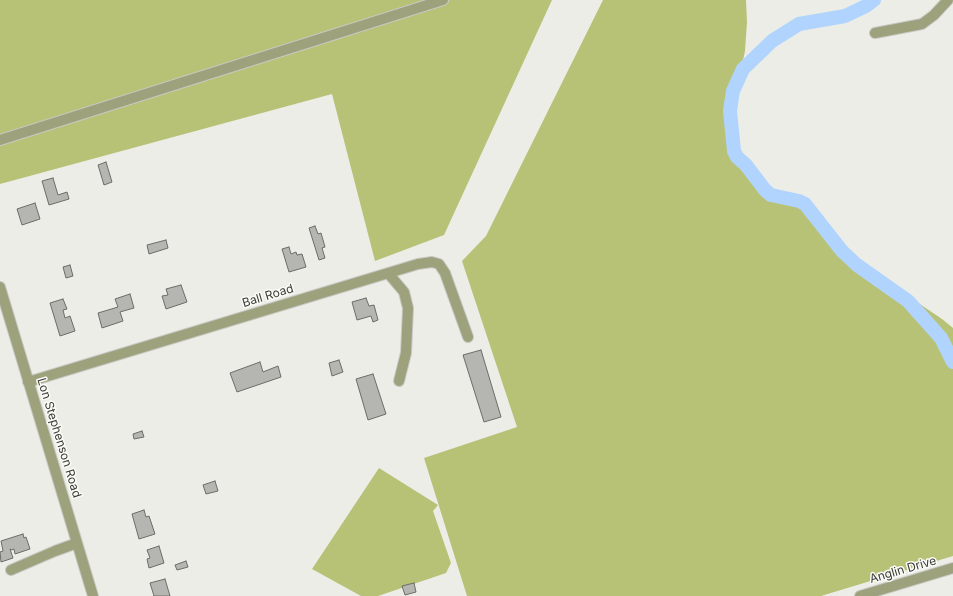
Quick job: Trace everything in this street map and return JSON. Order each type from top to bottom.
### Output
[{"type":"street","points":[[0,140],[443,0]]},
{"type":"street","points":[[875,33],[922,24],[934,16],[948,0]]},
{"type":"street","name":"Ball Road","points":[[28,382],[418,264],[432,262],[439,264],[445,273],[468,337]]},
{"type":"street","points":[[388,273],[404,292],[408,308],[406,353],[399,381]]},
{"type":"street","name":"Lon Stephenson Road","points":[[0,287],[93,596]]},
{"type":"street","points":[[10,570],[77,543]]},
{"type":"street","name":"Anglin Drive","points":[[860,596],[953,568]]},
{"type":"green space","points":[[0,0],[552,0],[444,235],[375,261],[332,94],[0,184]]},
{"type":"green space","points":[[603,0],[746,0],[747,22],[745,51],[742,65],[729,93],[728,108],[730,131],[750,178],[762,191],[778,196],[800,198],[841,251],[953,328],[953,556],[821,596],[467,596],[424,458],[517,427],[462,261],[486,236]]},
{"type":"green space","points":[[379,468],[438,505],[433,511],[451,563],[446,573],[378,596],[361,596],[312,569]]},
{"type":"building","points":[[106,162],[112,182],[104,185],[98,165]]},
{"type":"building","points":[[53,178],[58,195],[67,192],[69,199],[49,205],[42,181]]},
{"type":"building","points":[[35,203],[40,219],[22,225],[17,209]]},
{"type":"building","points":[[315,226],[318,234],[321,233],[325,247],[322,248],[325,258],[319,260],[309,228]]},
{"type":"building","points":[[166,240],[168,248],[149,254],[147,245]]},
{"type":"building","points":[[289,247],[291,254],[296,252],[297,255],[302,254],[306,267],[289,272],[282,249]]},
{"type":"building","points":[[70,265],[73,276],[66,278],[63,267]]},
{"type":"building","points":[[181,285],[187,302],[166,309],[162,296],[168,295],[166,289]]},
{"type":"building","points":[[130,294],[134,308],[120,312],[123,321],[102,328],[98,313],[118,307],[115,299]]},
{"type":"building","points":[[366,298],[369,306],[374,305],[378,320],[373,322],[371,316],[357,320],[352,302]]},
{"type":"building","points":[[63,299],[67,309],[63,310],[65,318],[70,316],[75,331],[60,336],[50,303]]},
{"type":"building","points":[[481,350],[501,417],[484,422],[463,355]]},
{"type":"building","points":[[339,360],[343,372],[332,376],[329,363]]},
{"type":"building","points":[[260,362],[263,372],[278,366],[281,377],[237,392],[230,373]]},
{"type":"building","points":[[373,374],[386,414],[368,420],[356,379]]},
{"type":"building","points":[[142,431],[144,437],[134,439],[133,434]]},
{"type":"building","points":[[215,481],[218,491],[206,494],[203,485]]},
{"type":"building","points":[[144,510],[146,517],[149,516],[155,534],[139,539],[132,514]]},
{"type":"building","points":[[23,534],[24,538],[26,537],[30,549],[15,554],[14,549],[10,549],[13,558],[1,562],[0,552],[3,551],[1,541]]},
{"type":"building","points":[[159,546],[164,563],[149,568],[147,559],[150,558],[147,550]]},
{"type":"building","points":[[186,561],[188,567],[177,570],[175,565]]},
{"type":"building","points":[[165,579],[170,596],[154,596],[150,583]]},
{"type":"building","points":[[414,583],[416,592],[405,595],[402,586]]},
{"type":"waterway","points":[[874,0],[866,6],[845,16],[799,24],[772,41],[743,69],[733,91],[730,111],[734,151],[737,157],[746,165],[765,190],[771,195],[799,201],[805,204],[842,251],[857,265],[908,301],[941,338],[953,362]]}]
